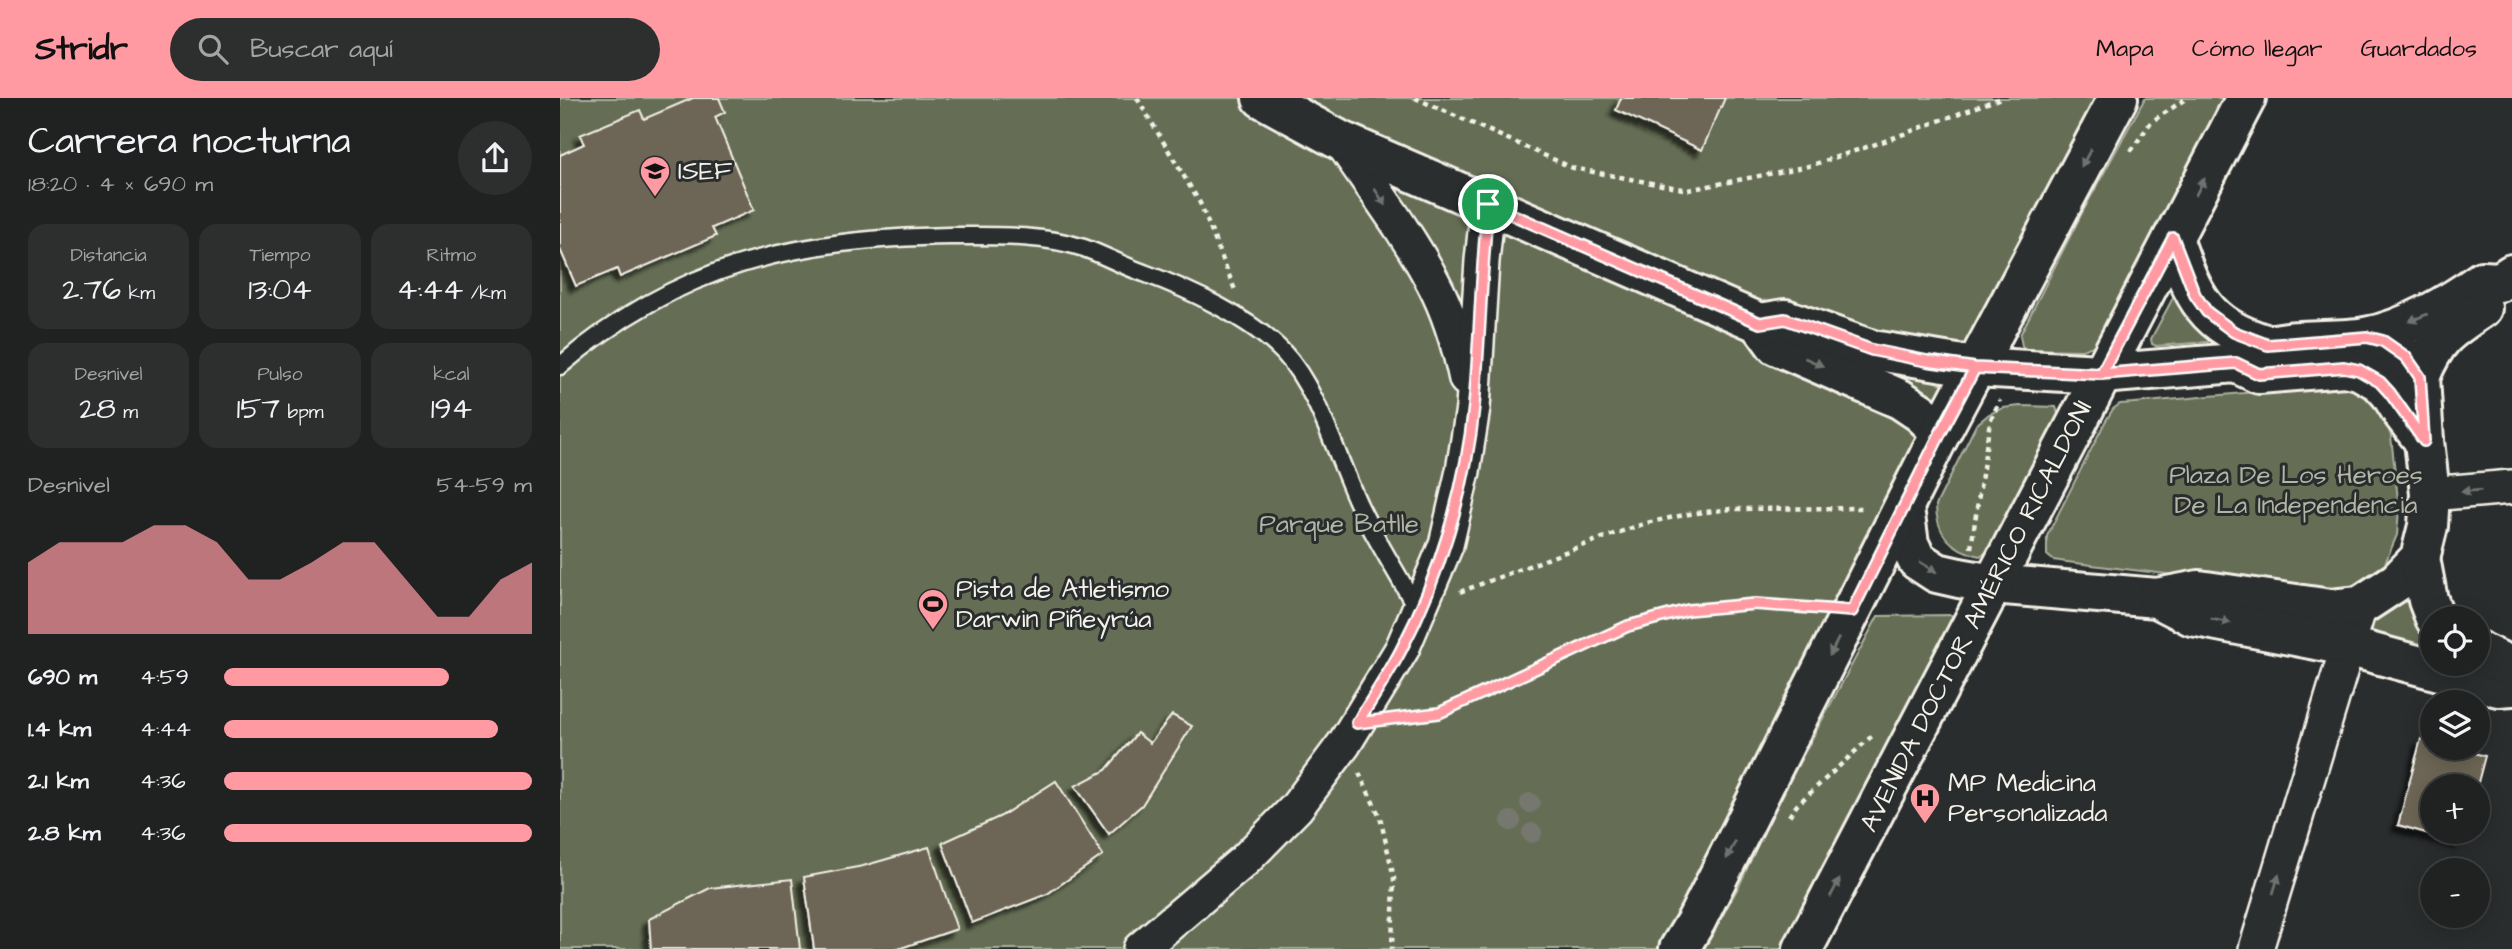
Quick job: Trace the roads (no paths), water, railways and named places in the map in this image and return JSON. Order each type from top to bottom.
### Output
[{"type":"street","points":[[1262,98],[1341,141],[1760,323],[1776,345],[1900,400],[1921,413],[1941,432]]},
{"type":"street","points":[[1679,949],[1696,921],[1941,432],[2118,98]]},
{"type":"street","name":"AVENIDA DOCTOR AMÉRICO RICALDONI","points":[[1803,949],[1976,581],[2101,374],[2246,98]]},
{"type":"street","points":[[1341,141],[1395,220],[1433,283],[1458,345],[1474,408]]},
{"type":"street","points":[[1140,949],[1245,860],[1296,808],[1351,734],[1402,649],[1446,545],[1463,471],[1474,408],[1488,204]]},
{"type":"street","points":[[2173,238],[2195,295],[2207,312],[2234,332],[2252,354],[2259,374],[2344,367],[2359,370],[2380,382],[2424,441]]},
{"type":"street","points":[[1760,323],[1785,319],[1872,350],[1975,368],[2101,374],[2367,337],[2424,317],[2482,281],[2506,278]]},
{"type":"street","points":[[2430,606],[2420,558],[2430,494],[2420,377],[2435,344],[2449,329],[2495,300],[2506,278]]},
{"type":"street","points":[[2367,337],[2383,341],[2395,348],[2406,357],[2420,377]]},
{"type":"street","points":[[2430,494],[2512,487]]},
{"type":"street","points":[[1904,508],[1909,544],[1917,560],[1937,573],[1976,581],[2157,598],[2199,590],[2331,609],[2360,606],[2398,582],[2420,558]]},
{"type":"street","points":[[2157,598],[2192,616],[2347,646],[2498,687],[2512,686]]},
{"type":"street","points":[[2256,949],[2360,606]]},
{"type":"street","points":[[2490,657],[2512,667]]},
{"type":"lane","points":[[560,366],[582,346],[665,293],[740,262],[788,250],[849,241],[992,236],[1043,240],[1083,248],[1201,297],[1249,326],[1283,352],[1305,382],[1360,508],[1418,611]]},
{"type":"place","name":"ISEF","points":[[655,198]]},
{"type":"place","name":"Pista de Atletismo Darwin Piñeyrúa","points":[[933,631]]},
{"type":"place","name":"MP Medicina Personalizada","points":[[1925,825]]},
{"type":"park label","name":"Plaza De Los Heroes De La Independencia","points":[[2296,490]]},
{"type":"park label","name":"Parque Batlle","points":[[1339,524]]}]
